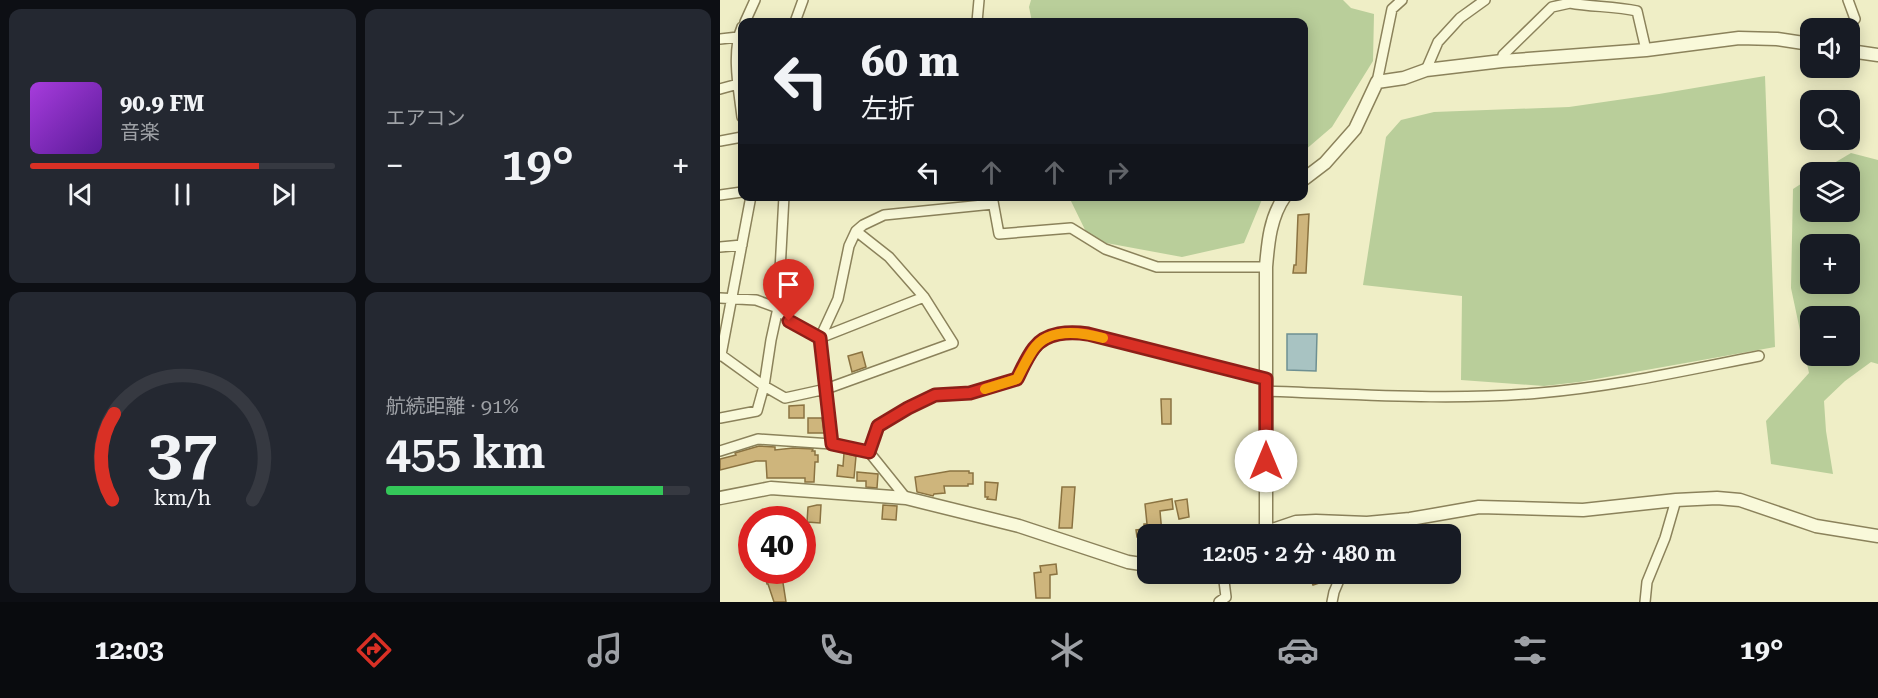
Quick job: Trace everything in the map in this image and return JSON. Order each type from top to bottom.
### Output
[{"type":"street","points":[[747,18],[755,0]]},
{"type":"street","points":[[796,18],[802,0]]},
{"type":"street","points":[[977,18],[979,0]]},
{"type":"street","points":[[1308,176],[1325,163],[1355,129],[1377,82],[1392,9],[1402,0]]},
{"type":"street","points":[[1426,70],[1438,42],[1460,18],[1485,0]]},
{"type":"street","points":[[1848,0],[1854,18]]},
{"type":"street","points":[[1502,61],[1503,55],[1550,4],[1572,2],[1592,7],[1637,11],[1646,50]]},
{"type":"street","points":[[720,39],[738,37],[738,84],[720,89]]},
{"type":"street","points":[[1377,82],[1404,78],[1426,70],[1502,61],[1646,50],[1739,38],[1800,42]]},
{"type":"street","points":[[1860,52],[1878,55]]},
{"type":"street","points":[[720,141],[738,137]]},
{"type":"street","points":[[720,195],[738,193]]},
{"type":"street","points":[[750,201],[721,355],[785,398],[826,389],[953,343],[924,297],[889,257],[856,231]]},
{"type":"street","points":[[720,418],[757,411],[764,386],[778,308],[784,201]]},
{"type":"street","points":[[832,444],[820,338],[838,299],[849,246],[856,231],[884,215],[985,201]]},
{"type":"street","points":[[992,201],[999,234],[1071,228],[1105,249],[1157,267],[1266,267]]},
{"type":"street","points":[[1263,524],[1266,267],[1269,236],[1275,215],[1282,201]]},
{"type":"street","points":[[720,247],[742,245]]},
{"type":"street","points":[[820,338],[924,297]]},
{"type":"street","points":[[720,298],[756,300],[778,308],[789,321],[820,338]]},
{"type":"street","points":[[869,452],[878,426],[908,408],[935,395],[970,393],[1017,379],[1034,348],[1043,339],[1072,332],[1088,334],[1266,385],[1413,395],[1488,396],[1540,393],[1651,377],[1759,356]]},
{"type":"street","points":[[720,451],[758,439],[832,444],[869,452],[906,498]]},
{"type":"street","points":[[720,498],[771,488],[906,498],[1019,526],[1137,563]]},
{"type":"street","points":[[1290,524],[1316,521],[1367,523],[1410,519],[1479,507],[1582,510],[1717,498],[1740,500],[1816,526],[1878,536]]},
{"type":"street","points":[[1645,602],[1647,582],[1665,538],[1676,500]]},
{"type":"street","points":[[1219,602],[1226,597],[1224,584]]},
{"type":"street","points":[[1332,602],[1337,584]]},
{"type":"green space","points":[[1031,0],[1343,0],[1351,8],[1374,14],[1373,61],[1332,127],[1308,148],[1308,18],[1031,18],[1029,7]]},
{"type":"green space","points":[[1765,76],[1775,347],[1579,382],[1544,386],[1461,380],[1462,296],[1363,285],[1386,137],[1401,120],[1434,112],[1569,107]]},
{"type":"green space","points":[[1851,153],[1878,160],[1878,364],[1871,362],[1845,381],[1824,401],[1833,474],[1771,464],[1766,421],[1809,373],[1808,366],[1860,366],[1860,306],[1800,306],[1800,330],[1791,288],[1793,189],[1800,184],[1800,222],[1860,222],[1860,162],[1836,162]]},
{"type":"green space","points":[[1071,201],[1261,201],[1244,243],[1182,257],[1090,240]]},
{"type":"water","points":[[1287,334],[1317,334],[1316,371],[1287,370]]},
{"type":"building","points":[[1309,214],[1306,273],[1293,273],[1294,265],[1296,265],[1298,215]]},
{"type":"building","points":[[862,352],[866,367],[852,372],[848,356]]},
{"type":"building","points":[[1161,399],[1171,399],[1171,424],[1162,424]]},
{"type":"building","points":[[804,405],[804,418],[789,418],[789,406]]},
{"type":"building","points":[[808,418],[822,418],[824,433],[808,433]]},
{"type":"building","points":[[759,446],[775,447],[775,450],[813,449],[815,455],[818,455],[818,462],[815,462],[814,482],[805,482],[805,478],[767,478],[766,461],[756,461],[720,470],[720,459]]},
{"type":"building","points":[[844,453],[856,456],[854,478],[837,476],[838,465],[843,466]]},
{"type":"building","points":[[950,471],[973,473],[973,484],[944,486],[945,493],[933,496],[917,492],[915,477]]},
{"type":"building","points":[[857,472],[878,474],[877,488],[866,487],[866,481],[857,481]]},
{"type":"building","points":[[985,482],[998,483],[996,500],[985,497]]},
{"type":"building","points":[[1062,487],[1075,487],[1072,528],[1059,528]]},
{"type":"building","points":[[1172,499],[1173,509],[1160,511],[1161,524],[1147,524],[1145,504]]},
{"type":"building","points":[[1187,499],[1189,517],[1179,519],[1175,501]]},
{"type":"building","points":[[821,505],[820,523],[816,523],[816,506],[812,506]]},
{"type":"building","points":[[883,505],[897,506],[896,520],[882,519]]},
{"type":"building","points":[[1056,564],[1057,574],[1050,575],[1050,598],[1036,598],[1034,573],[1041,572],[1040,566]]},
{"type":"building","points":[[768,584],[783,584],[786,602],[774,602]]},
{"type":"slow traffic","points":[[985,389],[1017,379],[1034,348],[1043,339],[1072,332],[1103,338]]},
{"type":"route","points":[[789,321],[820,338],[832,444],[869,452],[878,426],[908,408],[935,395],[970,393],[1017,379],[1034,348],[1043,339],[1072,332],[1088,334],[1266,379],[1266,461]]}]
